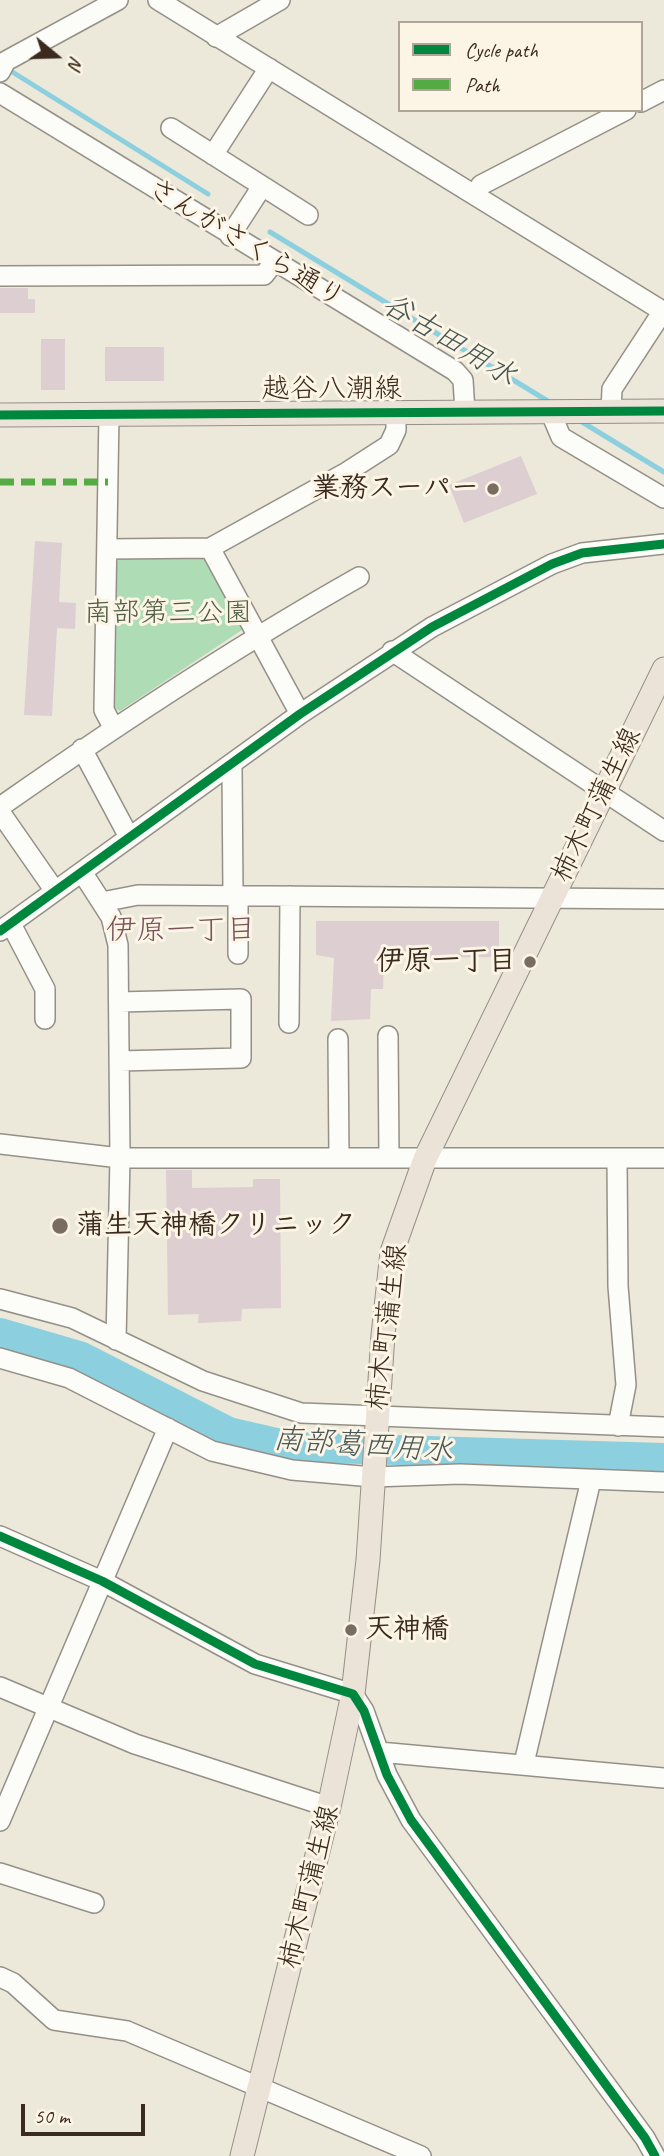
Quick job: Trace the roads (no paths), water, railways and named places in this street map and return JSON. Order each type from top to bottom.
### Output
[{"type":"main road","name":"越谷八潮線","points":[[0,415],[664,411]]},
{"type":"main road","name":"柿木町蒲生線","points":[[242,2156],[330,1807],[353,1694],[368,1560],[392,1252],[425,1159],[664,669]]},
{"type":"street","points":[[0,72],[6,61],[118,0]]},
{"type":"street","points":[[158,0],[664,312],[612,389],[611,412]]},
{"type":"street","points":[[216,37],[281,0]]},
{"type":"street","points":[[213,155],[269,68]]},
{"type":"street","points":[[643,101],[664,90]]},
{"type":"street","name":"さんがさくら通り","points":[[0,93],[230,236],[455,371],[463,380],[465,412]]},
{"type":"street","points":[[475,195],[481,185],[622,112]]},
{"type":"street","points":[[171,128],[262,185],[261,188],[308,215]]},
{"type":"street","points":[[230,236],[261,188]]},
{"type":"street","points":[[0,276],[264,275],[274,262]]},
{"type":"street","points":[[550,411],[561,437],[664,498]]},
{"type":"street","points":[[107,549],[210,548],[347,472],[389,445],[396,430],[396,413]]},
{"type":"street","points":[[109,414],[104,710],[113,727]]},
{"type":"street","points":[[45,1019],[45,989],[5,927],[232,767],[300,714],[392,651],[552,564],[582,553],[664,544]]},
{"type":"street","points":[[210,548],[300,714]]},
{"type":"street","points":[[55,891],[0,810],[113,727],[257,635],[359,577]]},
{"type":"street","points":[[392,651],[664,831]]},
{"type":"street","points":[[82,749],[130,837]]},
{"type":"street","points":[[232,767],[238,954]]},
{"type":"street","points":[[82,873],[111,917],[118,945],[120,1158],[116,1339]]},
{"type":"street","points":[[102,902],[138,895],[664,899]]},
{"type":"street","points":[[289,1023],[290,896]]},
{"type":"street","points":[[119,1002],[241,999],[241,1058],[119,1061]]},
{"type":"street","points":[[388,1037],[388,1158]]},
{"type":"street","points":[[338,1039],[339,1158]]},
{"type":"street","points":[[0,1144],[120,1158],[664,1158]]},
{"type":"street","points":[[617,1158],[618,1286],[626,1385],[618,1426]]},
{"type":"street","points":[[0,1299],[72,1318],[203,1381],[268,1404],[317,1415],[377,1420],[664,1427]]},
{"type":"street","points":[[0,1358],[69,1378],[226,1456],[292,1470],[664,1482]]},
{"type":"street","points":[[0,1821],[168,1428]]},
{"type":"street","points":[[524,1763],[592,1480]]},
{"type":"street","points":[[0,1536],[102,1581],[255,1664],[353,1694],[365,1711],[387,1775],[411,1820],[645,2138],[655,2156]]},
{"type":"street","points":[[0,1687],[135,1744],[330,1807]]},
{"type":"street","points":[[379,1752],[524,1763],[664,1778]]},
{"type":"street","points":[[0,1873],[94,1903]]},
{"type":"street","points":[[0,1977],[13,1983],[54,2020],[127,2031],[421,2156]]},
{"type":"waterway","name":"谷古田用水","points":[[6,68],[208,194]]},
{"type":"waterway","name":"谷古田用水","points":[[270,232],[551,403]]},
{"type":"waterway","name":"谷古田用水","points":[[577,419],[664,472]]},
{"type":"waterway","name":"南部葛西用水","points":[[0,1333],[82,1357],[229,1432],[294,1447],[664,1458]]},
{"type":"place","name":"業務スーパー","points":[[493,489]]},
{"type":"place","name":"伊原一丁目","points":[[530,962]]},
{"type":"place","name":"蒲生天神橋クリニック","points":[[60,1226]]},
{"type":"place","name":"天神橋","points":[[351,1630]]},
{"type":"district","name":"伊原一丁目","points":[[181,931]]},
{"type":"park label","name":"南部第三公園","points":[[168,614]]}]
